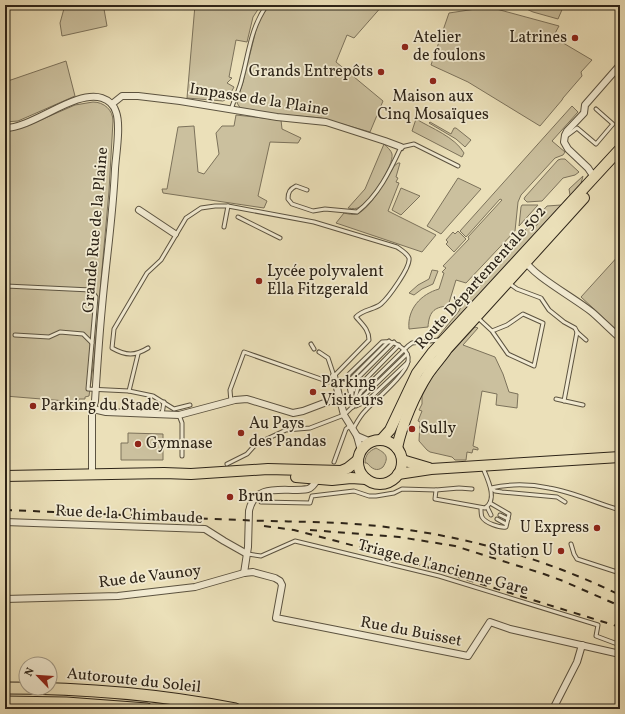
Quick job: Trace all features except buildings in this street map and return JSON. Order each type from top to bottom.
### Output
[{"type":"highway","name":"Autoroute du Soleil","points":[[5,688],[67,689],[144,695],[235,709]]},
{"type":"highway","name":"Autoroute du Soleil","points":[[5,702],[73,703],[147,709]]},
{"type":"main road","name":"Route Départementale 502","points":[[376,441],[390,430],[417,373],[432,353],[620,148]]},
{"type":"main road","name":"Route Départementale 502","points":[[397,448],[400,436],[411,409],[428,374],[477,317],[620,159]]},
{"type":"main road","points":[[319,479],[348,468],[365,445],[376,441],[387,441],[397,448],[402,460],[401,467],[398,474],[386,483],[379,484],[372,482],[366,479],[358,467],[359,455]]},
{"type":"main road","points":[[398,474],[431,469],[482,465],[620,458]]},
{"type":"main road","points":[[402,460],[431,469]]},
{"type":"main road","points":[[229,468],[319,479],[366,479]]},
{"type":"main road","points":[[5,476],[164,473],[191,474],[229,468],[341,471]]},
{"type":"street","points":[[594,177],[588,168],[564,145],[564,138],[567,131],[584,113],[585,105],[620,65]]},
{"type":"street","name":"Impasse de la Plaine","points":[[112,104],[122,96],[138,96],[180,101],[277,117],[326,122],[401,147]]},
{"type":"street","points":[[5,128],[16,126],[72,102],[90,97],[100,97],[112,104]]},
{"type":"street","name":"Grande Rue de la Plaine","points":[[92,474],[93,409],[96,390],[118,123],[116,112],[112,104]]},
{"type":"street","points":[[139,210],[175,234]]},
{"type":"street","points":[[563,211],[554,226],[524,259],[534,272],[592,312],[620,338]]},
{"type":"street","points":[[334,376],[344,415],[357,436],[359,455]]},
{"type":"street","points":[[93,409],[106,412],[179,415],[247,399],[293,413],[303,411],[340,397]]},
{"type":"street","points":[[357,436],[376,441]]},
{"type":"street","points":[[244,572],[247,554],[249,511],[255,497],[267,490],[308,489],[313,486],[315,481],[319,479]]},
{"type":"street","name":"Rue de la Chimbaude","points":[[5,522],[205,529],[224,542],[247,554]]},
{"type":"street","name":"Rue de Vaunoy","points":[[5,599],[118,596],[195,587],[244,572]]},
{"type":"street","name":"Rue du Buisset","points":[[244,572],[252,572],[280,581],[282,585],[276,618],[468,656],[490,622],[510,630],[620,654]]},
{"type":"street","points":[[555,709],[554,707],[577,662],[582,645]]},
{"type":"lane","points":[[231,110],[242,80],[254,27],[259,16],[267,5]]},
{"type":"lane","points":[[564,138],[577,128],[596,144],[613,124],[596,109]]},
{"type":"lane","points":[[307,190],[296,186],[288,193],[288,199],[292,204],[313,211],[325,209],[357,212],[371,198],[378,188],[393,165],[401,147],[414,144],[458,166]]},
{"type":"lane","points":[[224,227],[228,206]]},
{"type":"lane","points":[[148,348],[138,354],[133,355],[119,352],[112,348],[114,328],[147,273],[161,260],[175,234],[186,218],[201,208],[228,206],[314,222],[397,247],[405,252],[409,258],[408,265],[398,282],[380,305],[360,312],[356,317],[367,329],[369,340],[334,376],[328,358],[319,352]]},
{"type":"lane","points":[[238,217],[280,238]]},
{"type":"lane","points":[[508,283],[517,289],[541,298],[549,310],[564,322],[575,328],[577,332],[586,340]]},
{"type":"lane","points":[[5,287],[91,290],[96,297],[88,389],[129,391],[153,396],[174,409],[190,405]]},
{"type":"lane","points":[[477,317],[492,331],[508,354],[534,366],[543,323],[523,314],[507,325],[492,331]]},
{"type":"lane","points":[[16,334],[49,336],[60,332],[83,334],[92,343]]},
{"type":"lane","points":[[564,401],[577,332]]},
{"type":"lane","points":[[353,408],[361,392],[404,349],[412,343],[445,340]]},
{"type":"lane","points":[[334,462],[346,429],[352,427],[365,411],[404,371],[408,361],[407,354],[399,345],[389,341],[352,378],[353,408]]},
{"type":"lane","points":[[353,408],[354,382],[394,342]]},
{"type":"lane","points":[[311,344],[314,348]]},
{"type":"lane","points":[[353,408],[358,387],[399,345]]},
{"type":"lane","points":[[231,402],[230,390],[244,352],[336,384]]},
{"type":"lane","points":[[129,391],[138,354]]},
{"type":"lane","points":[[229,468],[247,454],[256,444],[286,430],[310,428],[344,415],[353,408],[407,354]]},
{"type":"lane","points":[[353,408],[367,401],[408,361]]},
{"type":"lane","points":[[556,399],[583,406]]},
{"type":"lane","points":[[162,414],[164,402]]},
{"type":"lane","points":[[59,406],[93,409]]},
{"type":"lane","points":[[179,415],[182,423],[182,456]]},
{"type":"lane","points":[[482,465],[491,488],[491,500],[487,507]]},
{"type":"lane","points":[[491,488],[502,486],[532,486],[550,488],[620,510]]},
{"type":"lane","points":[[262,502],[310,503],[312,496],[354,491],[376,496],[394,493],[402,489],[436,490],[459,488],[472,490]]},
{"type":"lane","points":[[491,488],[495,491],[502,492],[556,497],[565,502]]},
{"type":"lane","points":[[436,490],[435,499],[481,508],[487,507],[494,511]]},
{"type":"lane","points":[[481,508],[482,517],[484,520],[501,528],[506,526],[510,514],[490,503]]},
{"type":"lane","points":[[487,507],[491,515]]},
{"type":"lane","points":[[500,515],[508,520]]},
{"type":"lane","points":[[497,519],[506,524]]},
{"type":"lane","name":"Triage de l'ancienne Gare","points":[[247,554],[261,556],[294,541],[439,576],[598,625],[596,636],[620,644]]},
{"type":"lane","points":[[571,544],[577,559],[620,572]]},
{"type":"shaded area","points":[[65,5],[111,5],[112,8],[104,9],[107,26],[62,36],[60,23]]},
{"type":"shaded area","points":[[195,5],[261,5],[253,17],[247,42],[236,40],[229,77],[232,78],[227,83],[234,87],[228,98],[223,101],[187,98]]},
{"type":"shaded area","points":[[269,5],[383,5],[354,38],[347,35],[336,62],[383,101],[370,132],[321,118],[241,109],[237,103],[237,100],[259,20]]},
{"type":"shaded area","points":[[509,5],[564,5],[558,19],[533,12],[522,7]]},
{"type":"shaded area","points":[[489,7],[559,26],[553,37],[592,60],[581,72],[582,76],[540,126],[468,82],[431,65],[449,13]]},
{"type":"shaded area","points":[[66,61],[75,96],[18,121],[5,122],[5,82]]},
{"type":"shaded area","points":[[93,102],[101,103],[107,107],[113,117],[113,121],[109,191],[94,359],[89,396],[85,397],[85,399],[79,399],[78,402],[5,396],[5,130],[29,125],[75,105]]},
{"type":"shaded area","points":[[572,106],[578,112],[552,141],[565,152],[563,155],[555,158],[521,195],[518,202],[515,231],[466,283],[456,280],[448,306],[435,309],[429,318],[428,327],[409,329],[410,315],[416,303],[432,291],[439,289],[444,273],[442,272],[446,268],[443,266],[469,239],[468,237],[502,200],[500,199],[466,237],[460,231]]},
{"type":"shaded area","points":[[236,115],[281,120],[282,129],[301,138],[298,143],[270,142],[258,196],[267,201],[264,208],[163,193],[162,189],[167,189],[178,127],[194,126],[198,172],[204,174],[219,154],[216,133],[222,126],[234,126]]},
{"type":"shaded area","points":[[416,119],[455,142],[464,153],[462,157],[412,131]]},
{"type":"shaded area","points":[[430,122],[451,134],[454,128],[456,128],[471,140],[465,147],[456,139],[429,123]]},
{"type":"shaded area","points":[[384,144],[392,154],[392,159],[386,174],[365,203],[357,208],[348,208],[365,189]]},
{"type":"shaded area","points":[[565,159],[579,172],[575,175],[563,178],[542,201],[527,202],[524,199],[525,197],[558,160]]},
{"type":"shaded area","points":[[400,163],[396,182],[399,183],[388,211],[436,235],[422,252],[336,223],[344,213],[357,214],[362,211],[373,200],[394,166]]},
{"type":"shaded area","points":[[583,176],[580,187],[443,336],[437,338],[459,311],[466,295],[481,278],[487,278],[489,276],[491,273],[491,268],[505,252],[508,253],[512,251],[515,246],[513,242],[529,226],[533,227],[537,225],[539,221],[538,216],[547,206],[561,205],[570,195],[569,189]]},
{"type":"shaded area","points":[[458,178],[481,189],[441,234],[427,226]]},
{"type":"shaded area","points":[[401,188],[420,196],[401,215],[392,210]]},
{"type":"shaded area","points":[[522,205],[538,205],[519,226],[521,207]]},
{"type":"shaded area","points":[[458,231],[466,239],[454,252],[446,244],[448,242],[446,240],[453,232],[455,234]]},
{"type":"shaded area","points":[[620,254],[620,333],[581,297]]},
{"type":"shaded area","points":[[432,270],[438,271],[433,284],[414,295],[409,293],[418,285],[429,279]]},
{"type":"shaded area","points":[[475,327],[478,328],[463,345],[495,357],[509,392],[518,394],[517,408],[496,405],[497,394],[482,391],[473,446],[478,448],[478,450],[473,449],[472,453],[467,452],[466,460],[455,460],[452,457],[430,452],[419,441],[420,422],[418,421],[422,411],[419,410],[422,404],[422,396],[430,380],[450,354]]},
{"type":"shaded area","points":[[128,433],[163,434],[163,460],[121,460],[121,443],[128,443]]},
{"type":"shaded area","points":[[376,448],[386,455],[386,460],[383,467],[377,470],[365,463],[368,454],[371,450]]},
{"type":"railway","points":[[5,510],[336,523],[400,529],[465,540],[496,548],[559,569],[620,595]]},
{"type":"railway","points":[[264,526],[294,530],[378,552],[620,627]]},
{"type":"railway","points":[[310,530],[399,537],[455,546],[544,574],[620,606]]},
{"type":"place","name":"Latrines","points":[[575,38]]},
{"type":"place","name":"Atelier de foulons","points":[[405,47]]},
{"type":"place","name":"Grands Entrepôts","points":[[381,72]]},
{"type":"place","name":"Maison aux Cinq Mosaïques","points":[[433,81]]},
{"type":"place","name":"Lycée polyvalent Ella Fitzgerald","points":[[259,281]]},
{"type":"place","name":"Parking Visiteurs","points":[[313,392]]},
{"type":"place","name":"Parking du Stade","points":[[33,406]]},
{"type":"place","name":"Sully","points":[[412,429]]},
{"type":"place","name":"Au Pays des Pandas","points":[[241,433]]},
{"type":"place","name":"Gymnase","points":[[138,444]]},
{"type":"place","name":"Brun","points":[[230,497]]},
{"type":"place","name":"U Express","points":[[597,528]]},
{"type":"place","name":"Station U","points":[[561,551]]}]
